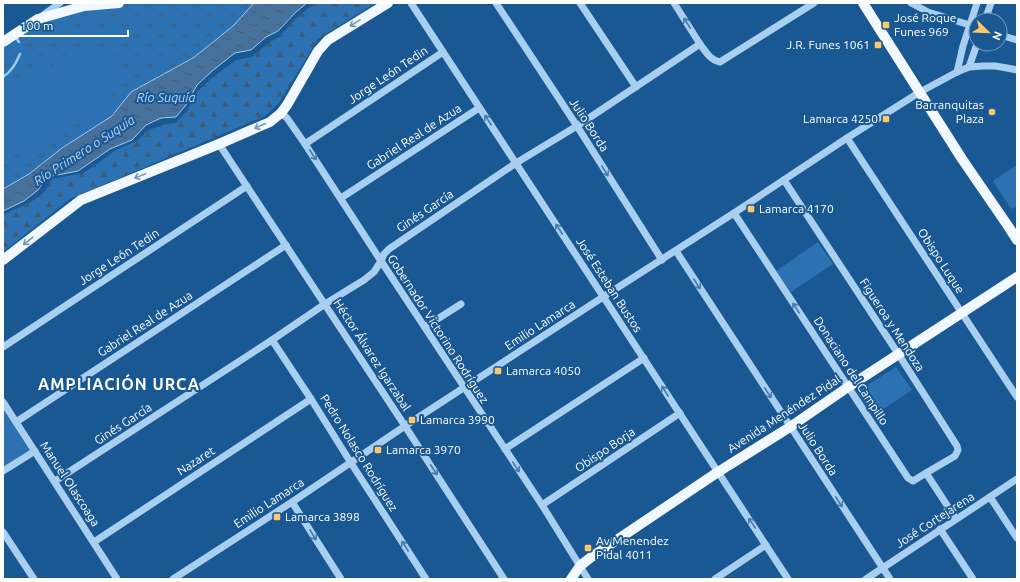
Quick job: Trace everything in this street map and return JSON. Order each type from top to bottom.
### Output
[{"type":"main road","points":[[3,42],[38,19],[84,6],[119,3]]},
{"type":"main road","points":[[3,260],[81,200],[270,122],[287,105],[323,44],[388,3]]},
{"type":"main road","points":[[863,3],[962,158],[1017,240]]},
{"type":"main road","name":"Avenida Menéndez Pidal","points":[[570,579],[580,566],[590,558],[718,472],[790,427],[848,387],[1017,277]]},
{"type":"street","points":[[38,19],[60,3]]},
{"type":"street","name":"José Esteban Bustos","points":[[411,3],[788,579]]},
{"type":"street","name":"Julio Borda","points":[[496,3],[577,126],[662,260]]},
{"type":"street","points":[[580,3],[636,87]]},
{"type":"street","points":[[674,3],[709,57],[720,62],[814,3]]},
{"type":"street","points":[[911,3],[928,12],[968,24]]},
{"type":"street","points":[[957,72],[968,40]]},
{"type":"street","name":"Ginés García","points":[[55,481],[364,280],[374,272],[384,254],[389,249],[700,44]]},
{"type":"street","name":"Jorge León Tedin","points":[[305,144],[443,52]]},
{"type":"street","points":[[969,67],[974,52]]},
{"type":"street","name":"Emilio Lamarca","points":[[173,579],[292,502],[405,426],[920,92],[969,67],[995,66],[1017,70]]},
{"type":"street","name":"Gabriel Real de Azua","points":[[341,198],[480,108]]},
{"type":"street","name":"Gobernador Victorino Rodríguez","points":[[281,112],[287,118],[341,198],[542,505],[588,579]]},
{"type":"street","name":"Obispo Luque","points":[[847,138],[1017,397]]},
{"type":"street","name":"Héctor Álvarez Igarzabal","points":[[219,144],[504,579]]},
{"type":"street","name":"Figueroa y Mendoza","points":[[784,180],[957,446],[958,450],[954,456],[926,473]]},
{"type":"street","name":"Jorge León Tedin","points":[[3,346],[247,186]]},
{"type":"street","name":"Donaciano del Campillo","points":[[734,213],[908,478],[913,481],[926,473]]},
{"type":"street","name":"Gabriel Real de Azua","points":[[16,422],[286,245]]},
{"type":"street","name":"Julio Borda","points":[[676,251],[890,579]]},
{"type":"street","points":[[425,327],[461,304]]},
{"type":"street","name":"Pedro Nolasco Rodríguez","points":[[272,340],[426,579]]},
{"type":"street","points":[[505,450],[644,358]]},
{"type":"street","name":"Nazaret","points":[[94,542],[311,399]]},
{"type":"street","name":"Manuel Olascoaga","points":[[3,402],[117,579]]},
{"type":"street","name":"Obispo Borja","points":[[542,505],[680,413]]},
{"type":"street","points":[[3,472],[35,451]]},
{"type":"street","points":[[926,473],[956,518]]},
{"type":"street","name":"José Cortejarena","points":[[866,579],[1017,479]]},
{"type":"street","points":[[990,497],[1017,538]]},
{"type":"street","points":[[292,502],[341,579]]},
{"type":"street","points":[[940,529],[973,579]]},
{"type":"street","points":[[3,532],[34,579]]},
{"type":"street","points":[[715,579],[766,545]]},
{"type":"green space","points":[[119,3],[254,3],[234,25],[193,58],[131,92],[112,116],[62,148],[29,174],[3,189],[3,42],[38,19]]},
{"type":"green space","points":[[313,3],[375,3],[318,39],[279,103],[265,116],[70,199],[3,252],[3,215],[40,196],[52,179],[83,173],[116,150],[137,141],[147,131],[162,125],[176,123],[187,111],[197,92],[213,77],[236,60],[252,57],[267,44],[279,37],[296,18]]},
{"type":"green space","points":[[71,50],[113,53],[120,63],[103,112],[72,126],[36,149],[3,152],[3,87],[29,75],[52,67]]},
{"type":"green space","points":[[1017,165],[1017,206],[1011,209],[993,181]]},
{"type":"green space","points":[[818,242],[833,264],[791,292],[776,271]]},
{"type":"green space","points":[[896,367],[912,390],[873,416],[857,392]]},
{"type":"green space","points":[[3,409],[29,450],[3,467]]},
{"type":"water","name":"Río Suquía","points":[[254,3],[307,3],[278,31],[266,37],[251,50],[235,53],[212,71],[197,85],[186,105],[176,117],[161,118],[146,125],[132,140],[110,149],[78,171],[47,177],[38,190],[24,201],[3,211],[3,189],[29,174],[62,148],[112,116],[131,92],[193,58],[234,25]]},
{"type":"waterway","points":[[3,77],[13,67],[20,54]]},
{"type":"place","name":"José Roque Funes 969","points":[[886,25]]},
{"type":"place","name":"J.R. Funes 1061","points":[[878,45]]},
{"type":"place","name":"Barranquitas Plaza","points":[[992,112]]},
{"type":"place","name":"Lamarca 4250","points":[[886,119]]},
{"type":"place","name":"Lamarca 4170","points":[[751,209]]},
{"type":"place","name":"Lamarca 4050","points":[[498,371]]},
{"type":"place","name":"Lamarca 3990","points":[[412,420]]},
{"type":"place","name":"Lamarca 3970","points":[[378,450]]},
{"type":"place","name":"Lamarca 3898","points":[[277,517]]},
{"type":"place","name":"Av Menendez Pidal 4011","points":[[588,548]]},
{"type":"district","name":"AMPLIACIÓN URCA","points":[[119,384]]},
{"type":"water label","name":"Río Primero o Suquía","points":[[84,150]]}]
